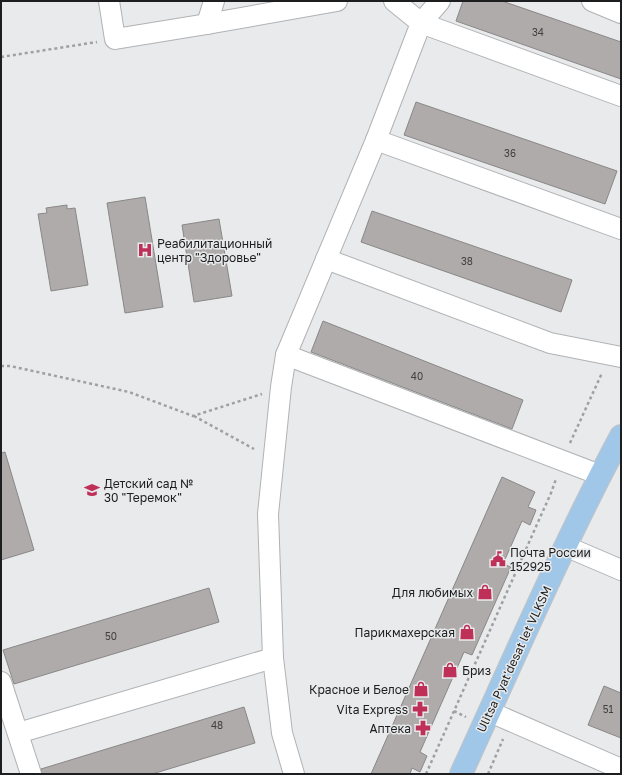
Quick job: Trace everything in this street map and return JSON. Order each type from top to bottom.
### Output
[{"type":"main road","name":"Ulitsa Pyat'desat let VLKSM","points":[[461,774],[565,546],[621,436]]},
{"type":"street","points":[[109,1],[115,39],[337,1]]},
{"type":"street","points":[[207,24],[208,1]]},
{"type":"street","points":[[207,24],[214,1]]},
{"type":"street","points":[[394,1],[421,23],[621,96]]},
{"type":"street","points":[[294,774],[282,733],[273,658],[268,514],[281,387],[286,355],[376,140],[421,23],[440,1]]},
{"type":"street","points":[[592,1],[621,13]]},
{"type":"street","points":[[376,140],[621,229]]},
{"type":"street","points":[[326,259],[550,344],[616,356]]},
{"type":"street","points":[[286,355],[600,476]]},
{"type":"street","points":[[565,546],[621,570]]},
{"type":"street","points":[[18,733],[273,658]]},
{"type":"street","points":[[1,682],[5,706],[18,733],[30,774]]},
{"type":"street","points":[[490,712],[621,769]]},
{"type":"path","points":[[1,57],[115,39]]},
{"type":"path","points":[[426,774],[551,494],[562,462],[616,356]]},
{"type":"path","points":[[1,366],[10,366],[130,392],[194,416],[274,460]]},
{"type":"path","points":[[194,416],[281,387]]},
{"type":"building","points":[[463,1],[502,1],[621,42],[621,79],[456,21]]},
{"type":"building","points":[[416,102],[617,171],[605,204],[404,135]]},
{"type":"building","points":[[145,197],[163,307],[125,313],[107,203]]},
{"type":"building","points":[[67,205],[67,209],[75,208],[88,285],[51,291],[38,214],[47,213],[46,208]]},
{"type":"building","points":[[372,211],[572,280],[561,312],[361,242]]},
{"type":"building","points":[[219,219],[232,296],[194,302],[182,225]]},
{"type":"building","points":[[323,321],[523,400],[512,429],[311,352]]},
{"type":"building","points":[[5,452],[34,550],[1,560],[1,453]]},
{"type":"building","points":[[502,477],[535,492],[528,507],[536,510],[530,525],[522,521],[503,564],[511,567],[472,655],[464,652],[420,752],[427,756],[420,772],[412,768],[410,774],[371,774]]},
{"type":"building","points":[[209,588],[219,622],[14,684],[3,650]]},
{"type":"building","points":[[604,686],[621,693],[621,738],[588,725]]},
{"type":"building","points":[[244,707],[255,743],[152,774],[42,774],[41,769]]},
{"type":"place","name":"Реабилитационный центр \"Здоровье\"","points":[[145,250]]},
{"type":"place","name":"Детский сад № 30 \"Теремок\"","points":[[92,490]]},
{"type":"place","name":"Почта России 152925","points":[[498,559]]},
{"type":"place","name":"Для любимых","points":[[485,592]]},
{"type":"place","name":"Парикмахерская","points":[[467,632]]},
{"type":"place","name":"Бриз","points":[[450,670]]},
{"type":"place","name":"Красное и Белое","points":[[421,689]]},
{"type":"place","name":"Vita Express","points":[[420,709]]},
{"type":"place","name":"Аптека","points":[[423,728]]}]
